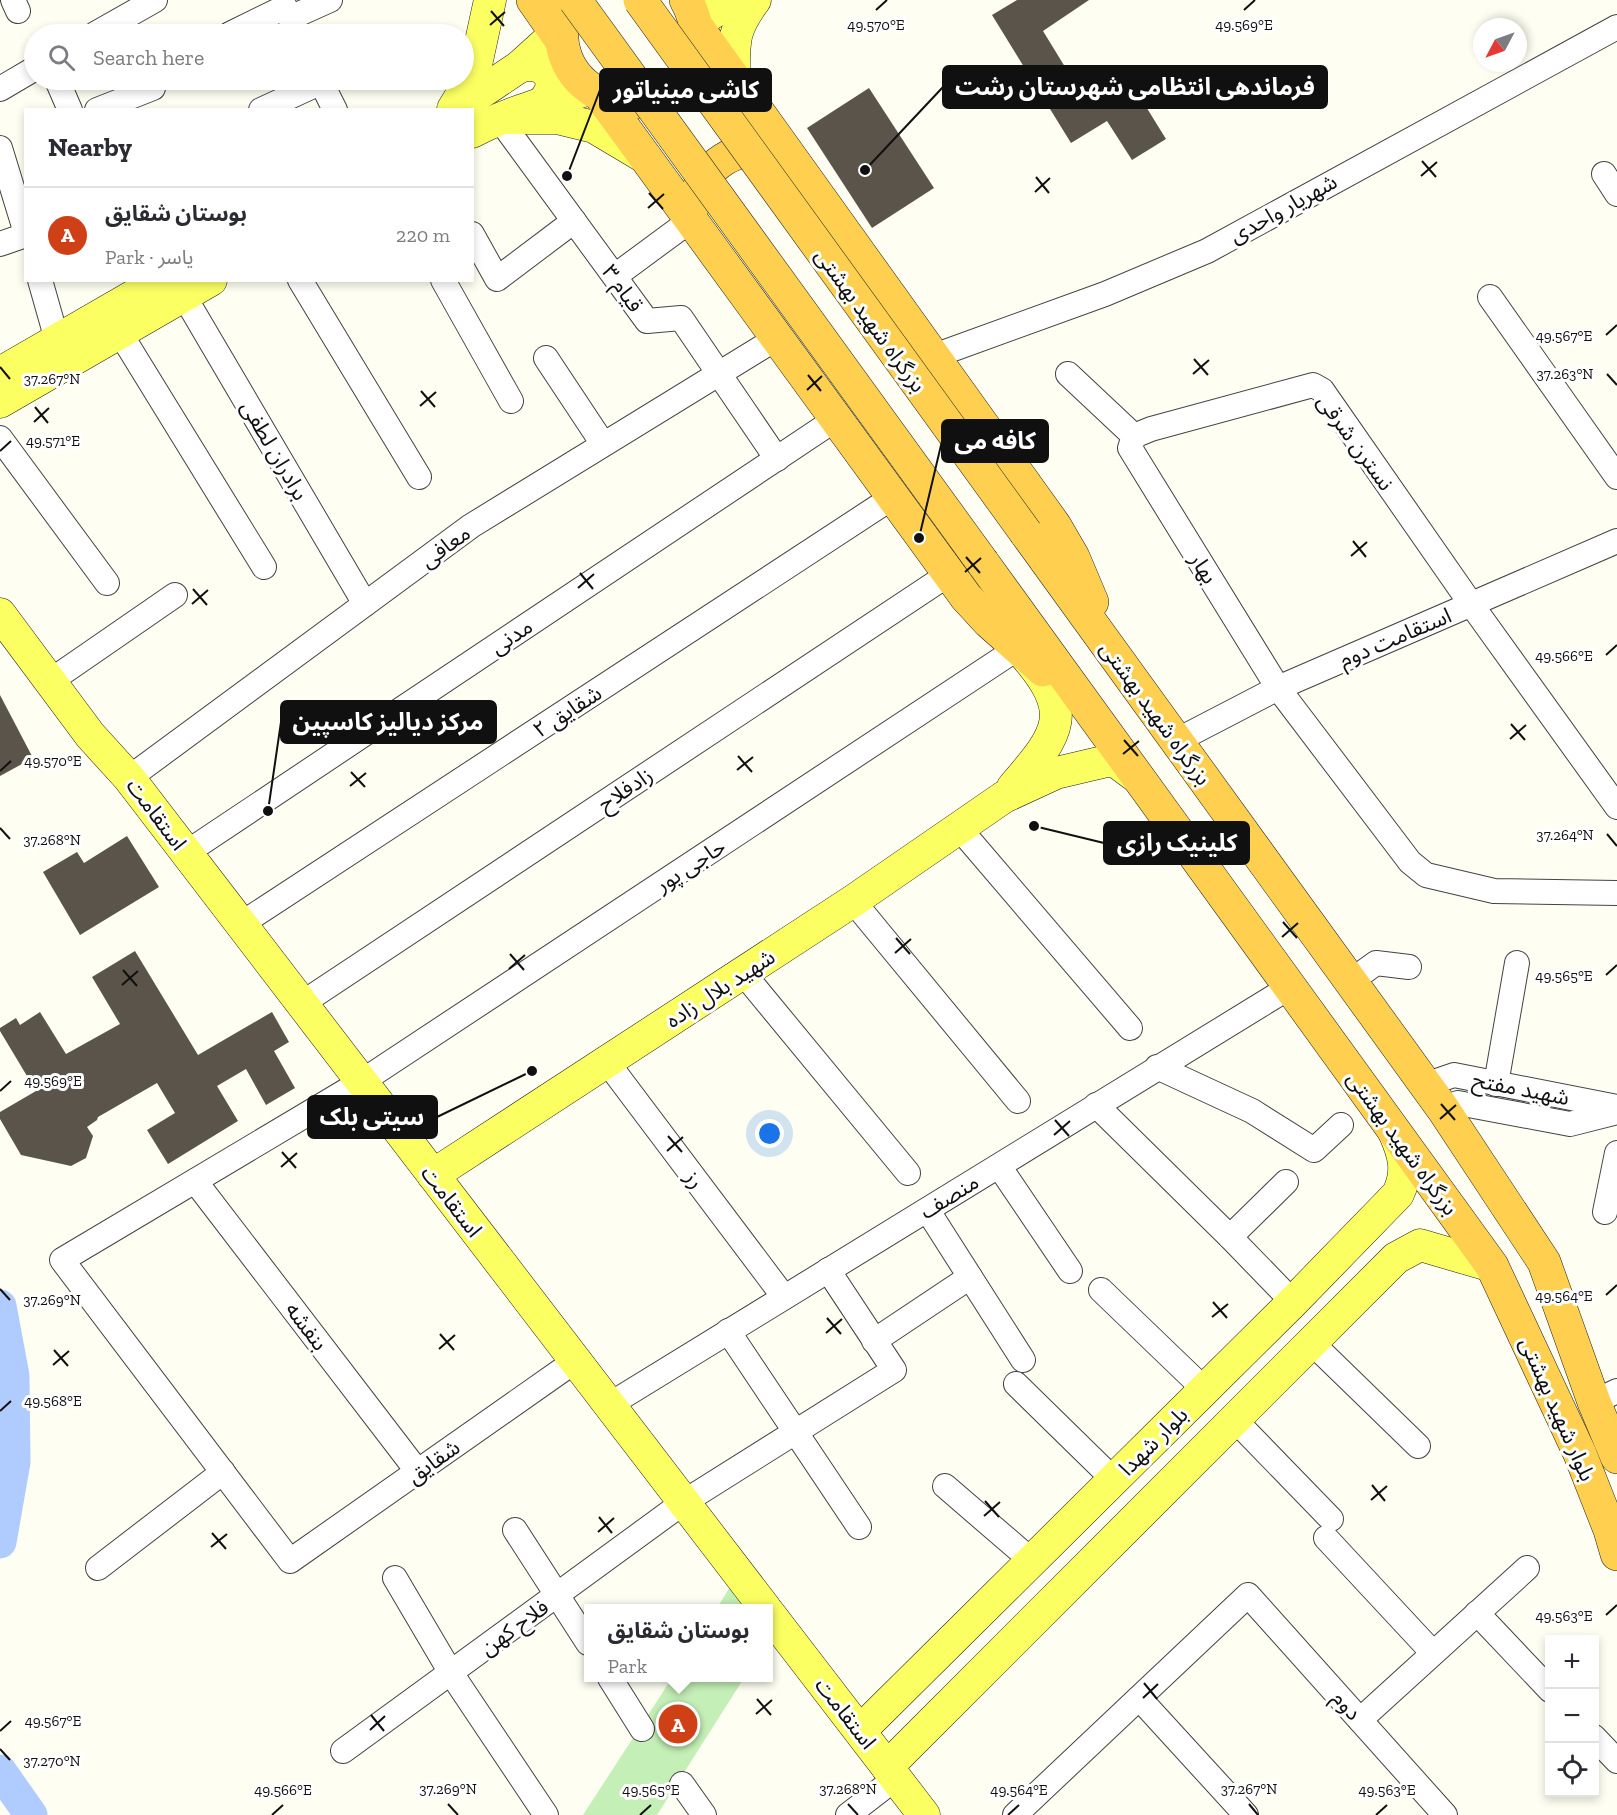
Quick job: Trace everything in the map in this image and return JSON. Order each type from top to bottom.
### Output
[{"type":"highway","name":"بزرگراه شهید بهشتی","points":[[533,0],[567,17],[983,563],[1492,1266]]},
{"type":"highway","name":"بزرگراه شهید بهشتی","points":[[640,0],[1434,1097],[1544,1262],[1606,1396],[1617,1457]]},
{"type":"highway","points":[[567,17],[565,57],[570,68],[580,82],[595,92],[622,102],[640,101],[657,96],[672,87],[683,74],[692,59],[696,42],[691,12]]},
{"type":"highway","points":[[691,12],[734,78],[1064,539],[1117,659]]},
{"type":"highway","points":[[595,92],[646,158],[972,604],[1094,717]]},
{"type":"highway","points":[[692,222],[698,189],[710,171],[722,160],[742,151],[758,149],[774,151],[792,158]]},
{"type":"highway","name":"بلوار شهید بهشتی","points":[[1492,1266],[1580,1454],[1617,1554]]},
{"type":"main road","points":[[474,74],[490,0]]},
{"type":"main road","points":[[691,12],[733,0]]},
{"type":"main road","points":[[734,78],[734,39],[741,18],[755,0]]},
{"type":"main road","points":[[457,108],[519,67],[567,17]]},
{"type":"main road","points":[[519,67],[536,64],[549,75],[552,84],[550,92],[539,105]]},
{"type":"main road","points":[[455,108],[465,90]]},
{"type":"main road","points":[[492,123],[539,105],[595,92]]},
{"type":"main road","points":[[492,123],[557,118],[594,127],[646,158]]},
{"type":"main road","points":[[0,373],[57,340],[172,288],[201,282]]},
{"type":"main road","points":[[0,402],[120,333],[172,288]]},
{"type":"main road","name":"استقامت","points":[[0,589],[102,726],[123,771]]},
{"type":"main road","name":"استقامت","points":[[0,614],[90,735],[123,771],[762,1604]]},
{"type":"main road","name":"شهید بلال زاده","points":[[1004,797],[1041,754],[1055,725],[1054,702],[1045,680],[1018,648]]},
{"type":"main road","name":"شهید بلال زاده","points":[[433,1175],[853,901],[1004,797],[1056,773],[1107,760],[1115,761],[1138,778]]},
{"type":"main road","name":"بلوار شهدا","points":[[860,1731],[1205,1390],[1398,1194],[1405,1175],[1405,1164],[1401,1146],[1394,1131]]},
{"type":"main road","name":"بلوار شهدا","points":[[891,1772],[1234,1419],[1396,1258],[1420,1245],[1492,1266]]},
{"type":"main road","name":"استقامت","points":[[773,1618],[924,1815]]},
{"type":"street","points":[[108,24],[132,6],[155,0]]},
{"type":"street","points":[[261,24],[330,0]]},
{"type":"street","name":"شهریار واحدی","points":[[934,356],[1105,294],[1207,251],[1617,27]]},
{"type":"street","points":[[0,89],[24,75]]},
{"type":"street","points":[[61,90],[69,108]]},
{"type":"street","points":[[102,108],[148,90]]},
{"type":"street","points":[[265,108],[302,90]]},
{"type":"street","points":[[326,90],[334,108]]},
{"type":"street","name":"قیام ۳","points":[[492,123],[574,221],[647,321],[681,318],[777,459]]},
{"type":"street","points":[[0,148],[24,227]]},
{"type":"street","points":[[1604,174],[1617,195]]},
{"type":"street","points":[[474,238],[497,279],[574,221]]},
{"type":"street","points":[[615,276],[692,222]]},
{"type":"street","points":[[0,244],[24,235]]},
{"type":"street","points":[[41,282],[57,340]]},
{"type":"street","points":[[301,282],[419,477]]},
{"type":"street","points":[[444,282],[511,400]]},
{"type":"street","name":"برادران لطفی","points":[[172,288],[365,604]]},
{"type":"street","points":[[1490,297],[1617,477]]},
{"type":"street","points":[[120,333],[264,567]]},
{"type":"street","name":"معافی","points":[[123,771],[365,604],[471,526],[777,338]]},
{"type":"street","points":[[546,358],[603,444]]},
{"type":"street","name":"بهار","points":[[1068,374],[1132,442],[1278,688],[1410,862],[1426,875],[1494,891],[1617,893]]},
{"type":"street","name":"نسترن شرقی","points":[[1132,442],[1151,429],[1313,385],[1322,390],[1470,604]]},
{"type":"street","name":"مدنی","points":[[186,853],[836,419]]},
{"type":"street","points":[[0,438],[107,583]]},
{"type":"street","name":"شقایق ۲","points":[[241,924],[893,497]]},
{"type":"street","name":"استقامت دوم","points":[[1176,741],[1278,688],[1617,541]]},
{"type":"street","name":"زادفلاح","points":[[301,1004],[949,574]]},
{"type":"street","points":[[62,673],[175,595]]},
{"type":"street","points":[[1470,604],[1617,807]]},
{"type":"street","name":"حاجی پور","points":[[361,1082],[1018,648]]},
{"type":"street","points":[[959,828],[1130,1028]]},
{"type":"street","points":[[853,901],[1018,1101]]},
{"type":"street","points":[[1351,981],[1376,963],[1409,967]]},
{"type":"street","points":[[1496,1084],[1517,963]]},
{"type":"street","points":[[743,973],[908,1173]]},
{"type":"street","name":"منصف","points":[[609,1405],[1290,987]]},
{"type":"street","name":"رز","points":[[607,1062],[784,1297]]},
{"type":"street","points":[[1157,1067],[1252,1111],[1314,1150],[1341,1125]]},
{"type":"street","name":"شهید مفتح","points":[[1454,1075],[1617,1109],[1570,1124],[1434,1097],[1454,1075]]},
{"type":"street","points":[[98,1568],[223,1472],[62,1260],[361,1082]]},
{"type":"street","points":[[1096,1105],[1293,1302]]},
{"type":"street","points":[[1605,1212],[1617,1153]]},
{"type":"street","points":[[999,1166],[1070,1270]]},
{"type":"street","name":"بنفشه","points":[[195,1181],[418,1472]]},
{"type":"street","points":[[1230,1237],[1287,1182]]},
{"type":"street","points":[[928,1210],[1023,1360]]},
{"type":"street","points":[[828,1270],[874,1341],[970,1277]]},
{"type":"street","points":[[1101,1290],[1205,1390]]},
{"type":"street","points":[[728,1331],[859,1527]]},
{"type":"street","name":"فلاح کهن","points":[[343,1751],[684,1503],[894,1370],[874,1341]]},
{"type":"street","points":[[1311,1342],[1418,1446]]},
{"type":"street","name":"شقایق","points":[[223,1472],[290,1561],[575,1361]]},
{"type":"street","points":[[1016,1384],[1114,1480]]},
{"type":"street","points":[[1234,1419],[1433,1653]]},
{"type":"street","points":[[945,1486],[1032,1561]]},
{"type":"street","points":[[515,1530],[584,1637]]},
{"type":"street","points":[[1360,1720],[1527,1568]]},
{"type":"street","points":[[394,1578],[451,1673],[546,1815]]},
{"type":"street","name":"دوم","points":[[1139,1698],[1248,1594],[1445,1815]]},
{"type":"street","points":[[1477,1613],[1549,1689]]},
{"type":"street","points":[[613,1682],[642,1729]]},
{"type":"street","points":[[1015,1815],[1139,1698],[1246,1815]]},
{"type":"street","points":[[1599,1742],[1617,1761]]},
{"type":"street","points":[[848,1815],[891,1772]]},
{"type":"street","points":[[681,1784],[704,1815]]},
{"type":"green space","points":[[730,1587],[745,1604],[719,1604]]},
{"type":"green space","points":[[669,1682],[741,1682],[657,1815],[583,1815]]},
{"type":"building","points":[[1017,0],[1089,0],[1043,31],[1081,93],[1122,68],[1166,139],[1132,160],[1107,121],[1071,143],[1042,96],[1032,102],[1014,73],[1024,67],[992,15]]},
{"type":"building","points":[[869,88],[934,188],[872,228],[807,128]]},
{"type":"building","points":[[0,695],[33,758],[0,776]]},
{"type":"building","points":[[127,836],[159,887],[80,935],[43,872],[77,852],[84,863]]},
{"type":"building","points":[[135,951],[198,1055],[272,1012],[289,1042],[274,1051],[295,1088],[266,1105],[246,1069],[217,1086],[238,1121],[168,1164],[147,1130],[175,1113],[157,1083],[98,1117],[87,1127],[93,1136],[86,1158],[71,1166],[21,1155],[0,1119],[0,1112],[36,1091],[0,1028],[16,1018],[20,1025],[40,1012],[66,1054],[120,1024],[92,977]]},
{"type":"waterway","points":[[0,1306],[13,1376],[14,1462],[0,1542]]},
{"type":"waterway","points":[[0,1771],[31,1815]]},
{"type":"place","name":"فرماندهی انتظامی شهرستان رشت","points":[[865,170]]},
{"type":"place","name":"کاشی مینیاتور","points":[[567,176]]},
{"type":"place","name":"کافه می","points":[[919,538]]},
{"type":"place","name":"مرکز دیالیز کاسپین","points":[[268,811]]},
{"type":"place","name":"کلینیک رازی","points":[[1034,826]]},
{"type":"place","name":"سیتی بلک","points":[[532,1071]]},
{"type":"place","name":"بوستان شقایق","points":[[678,1724]]}]
